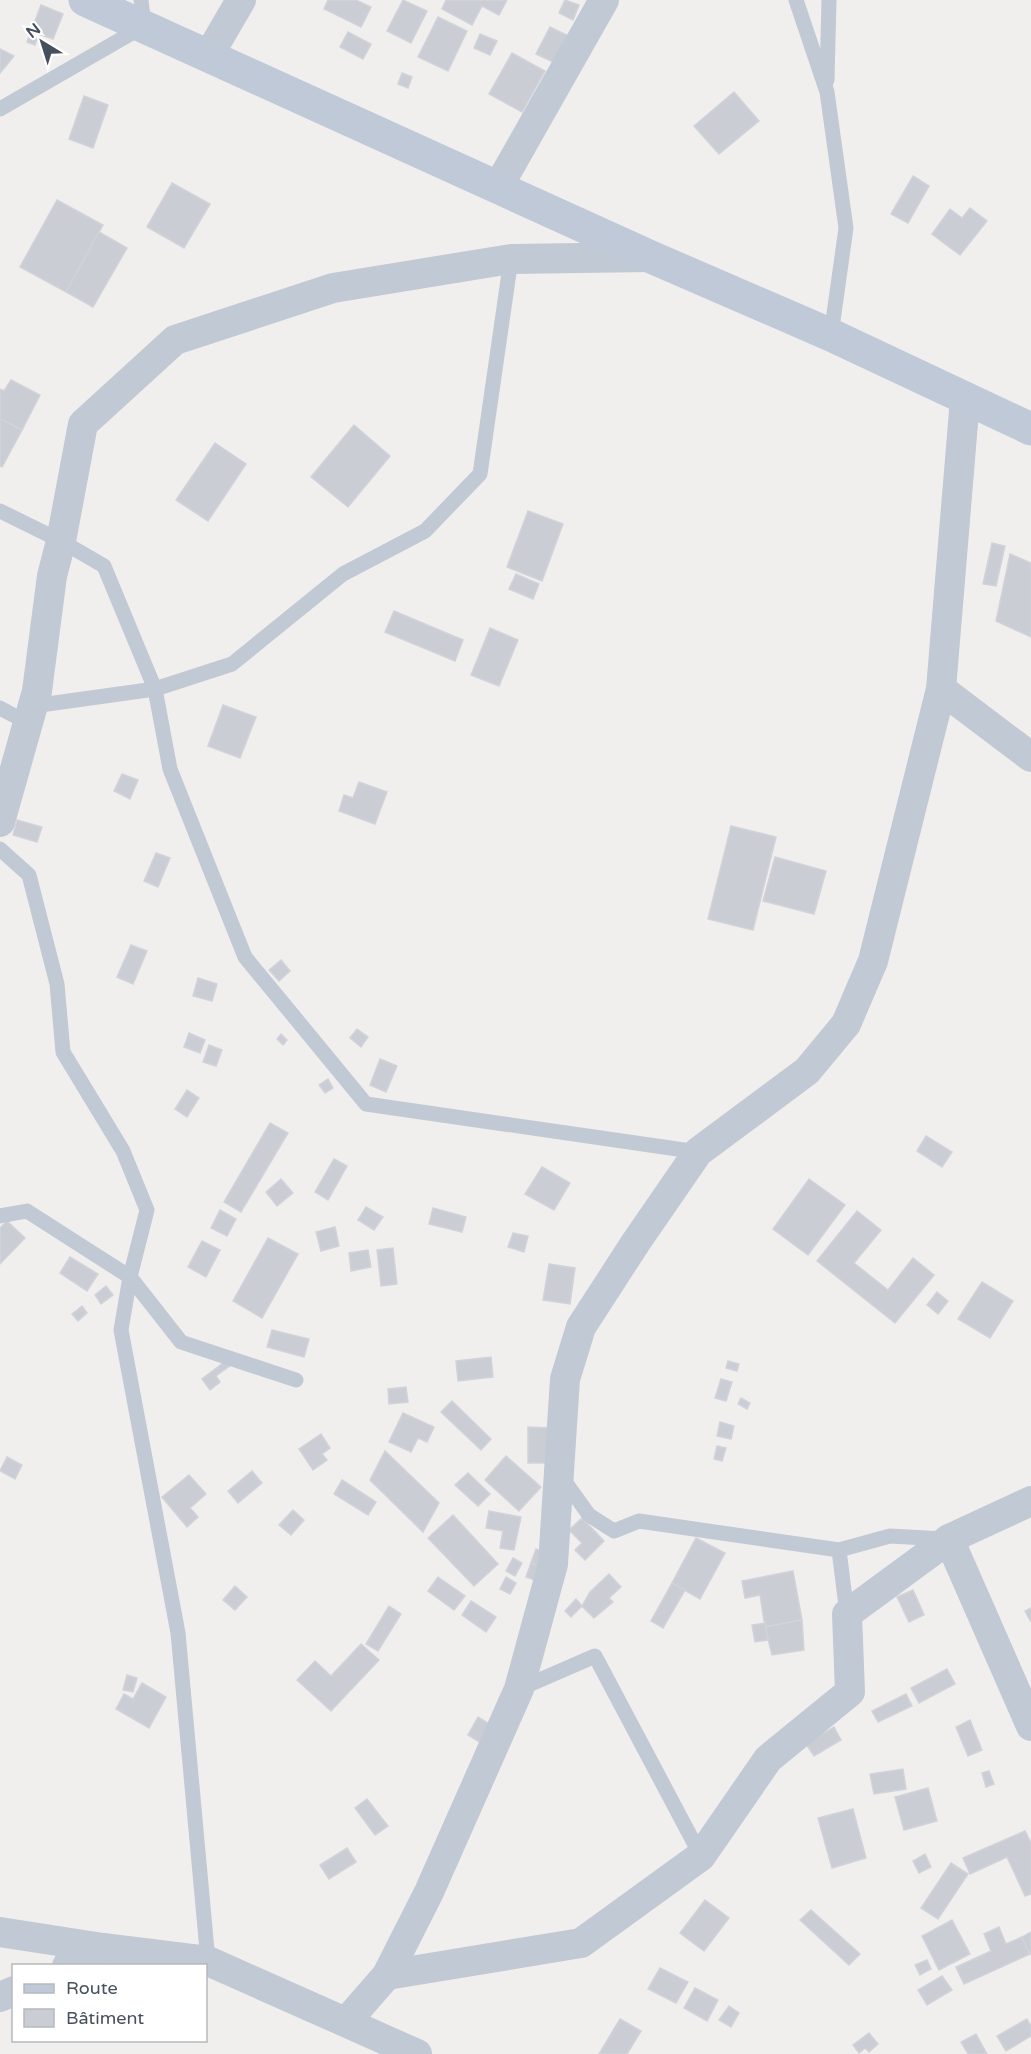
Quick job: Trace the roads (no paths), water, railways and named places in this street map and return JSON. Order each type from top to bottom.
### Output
[{"type":"main road","points":[[85,0],[143,13],[209,55],[651,256],[831,335],[1031,429]]},
{"type":"street","points":[[209,55],[241,0]]},
{"type":"street","points":[[498,187],[603,0]]},
{"type":"street","points":[[2,813],[37,691],[52,576],[61,542],[83,424],[175,340],[333,288],[511,259],[651,256]]},
{"type":"street","points":[[346,2022],[387,1975],[429,1892],[519,1689],[553,1564],[565,1379],[582,1327],[636,1242],[698,1152],[807,1071],[846,1024],[873,961],[941,689],[965,399]]},
{"type":"street","points":[[941,689],[1031,757]]},
{"type":"street","points":[[387,1975],[581,1943],[701,1856],[768,1759],[850,1692],[847,1614],[949,1539],[1031,1501]]},
{"type":"street","points":[[949,1539],[1031,1726]]},
{"type":"street","points":[[0,1932],[208,1961],[417,2054]]},
{"type":"street","points":[[68,1964],[103,1948]]},
{"type":"lane","points":[[796,0],[827,92]]},
{"type":"lane","points":[[829,0],[827,92],[846,228],[831,335]]},
{"type":"lane","points":[[0,109],[143,13]]},
{"type":"lane","points":[[0,708],[31,715],[155,688],[232,664],[343,574],[425,531],[480,474],[511,259]]},
{"type":"lane","points":[[0,512],[104,566],[155,688],[170,769],[245,957],[366,1104],[698,1152]]},
{"type":"lane","points":[[0,849],[29,875],[57,984],[63,1052],[123,1151],[147,1210],[130,1277],[120,1330],[178,1633],[208,1961]]},
{"type":"lane","points":[[0,1216],[27,1211],[130,1277],[181,1342],[296,1380]]},
{"type":"lane","points":[[560,1474],[589,1515],[614,1531],[639,1521],[839,1550],[890,1536],[949,1539]]},
{"type":"lane","points":[[839,1550],[847,1614]]},
{"type":"lane","points":[[519,1689],[595,1656],[701,1856]]}]
